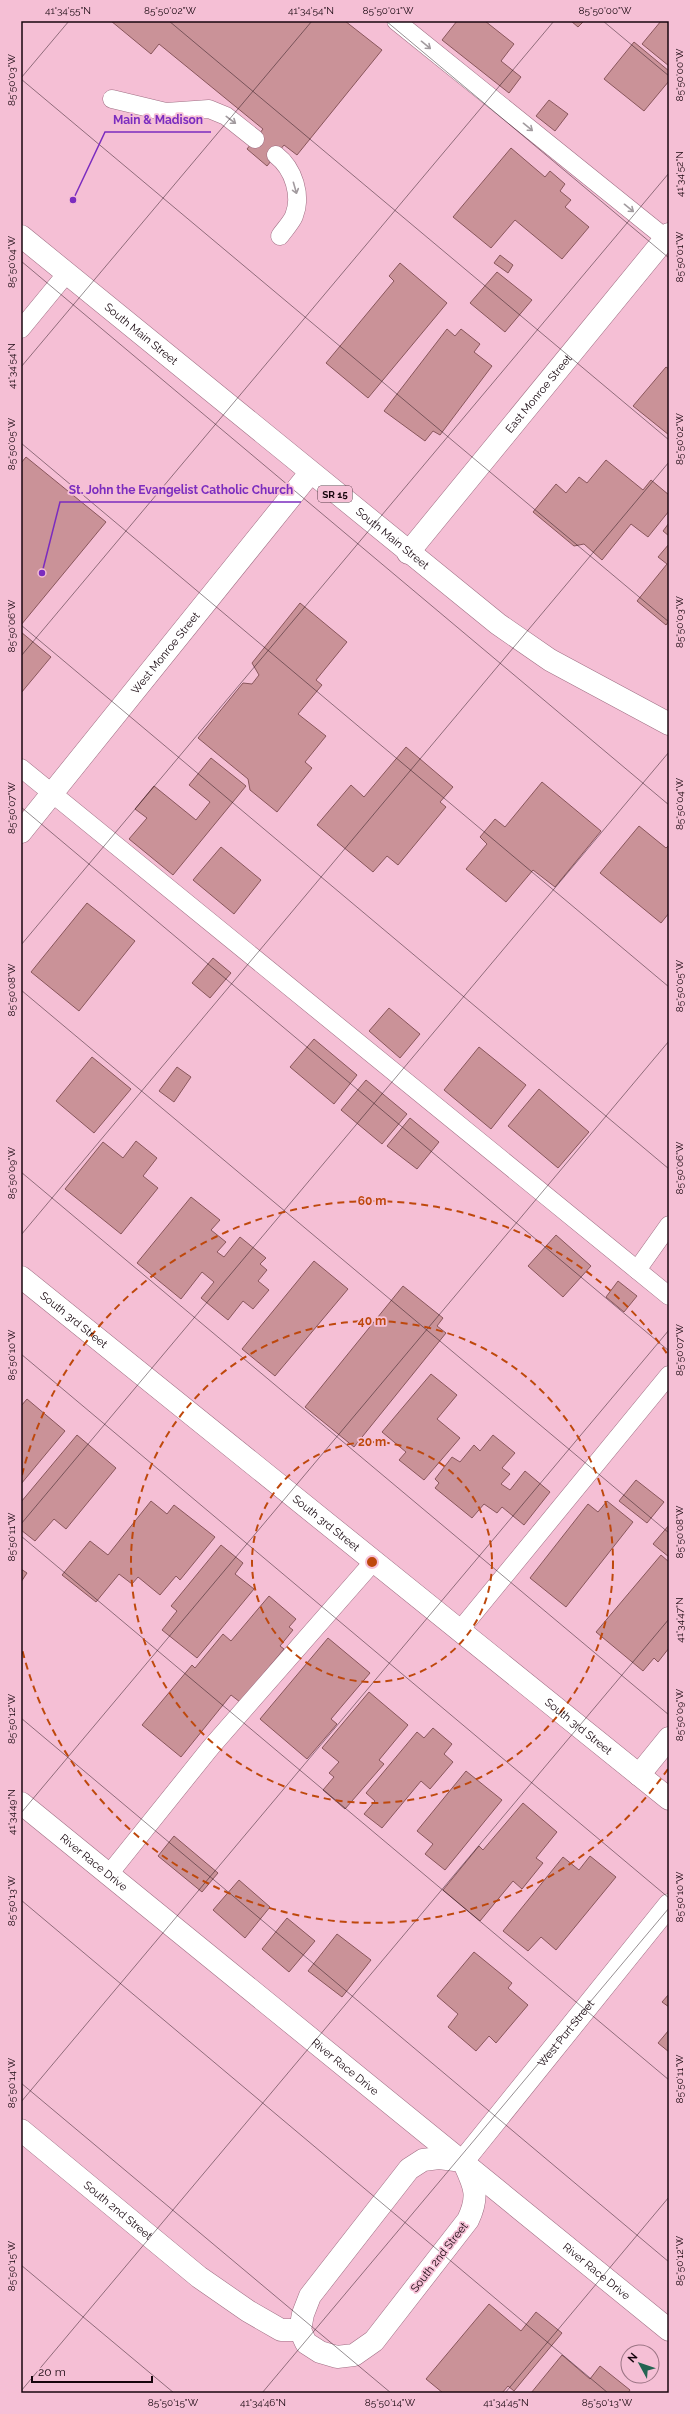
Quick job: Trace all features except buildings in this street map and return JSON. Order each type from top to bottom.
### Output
[{"type":"street","name":"South Main Street","points":[[21,236],[408,553],[498,624],[550,660],[669,724]]},
{"type":"street","name":"East Monroe Street","points":[[408,553],[668,238]]},
{"type":"street","name":"West Monroe Street","points":[[23,826],[52,794],[310,473]]},
{"type":"street","name":"South 3rd Street","points":[[21,1277],[669,1799]]},
{"type":"street","points":[[639,1775],[669,1738]]},
{"type":"street","name":"River Race Drive","points":[[21,1803],[463,2161],[529,2218],[669,2330]]},
{"type":"street","name":"West Purl Street","points":[[463,2161],[669,1905]]},
{"type":"street","name":"South 2nd Street","points":[[21,2130],[198,2277],[248,2311],[281,2330],[300,2330],[306,2343],[320,2352],[337,2356],[354,2355],[374,2341],[468,2220],[476,2204],[475,2187],[463,2161]]},
{"type":"street","points":[[300,2330],[310,2296],[409,2169],[423,2160],[439,2158],[463,2161]]},
{"type":"lane","points":[[396,21],[668,238]]},
{"type":"lane","points":[[112,99],[166,112],[208,109],[226,116],[255,139]]},
{"type":"lane","points":[[276,155],[285,162],[299,199],[293,217],[280,236]]},
{"type":"lane","points":[[21,329],[67,273]]},
{"type":"lane","points":[[21,768],[669,1296]]},
{"type":"lane","points":[[636,1270],[669,1225]]},
{"type":"lane","points":[[460,1630],[669,1375]]},
{"type":"lane","points":[[109,1874],[211,1747],[374,1561]]},
{"type":"place","name":"Main & Madison","points":[[73,200]]},
{"type":"place","name":"St. John the Evangelist Catholic Church","points":[[42,573]]}]
